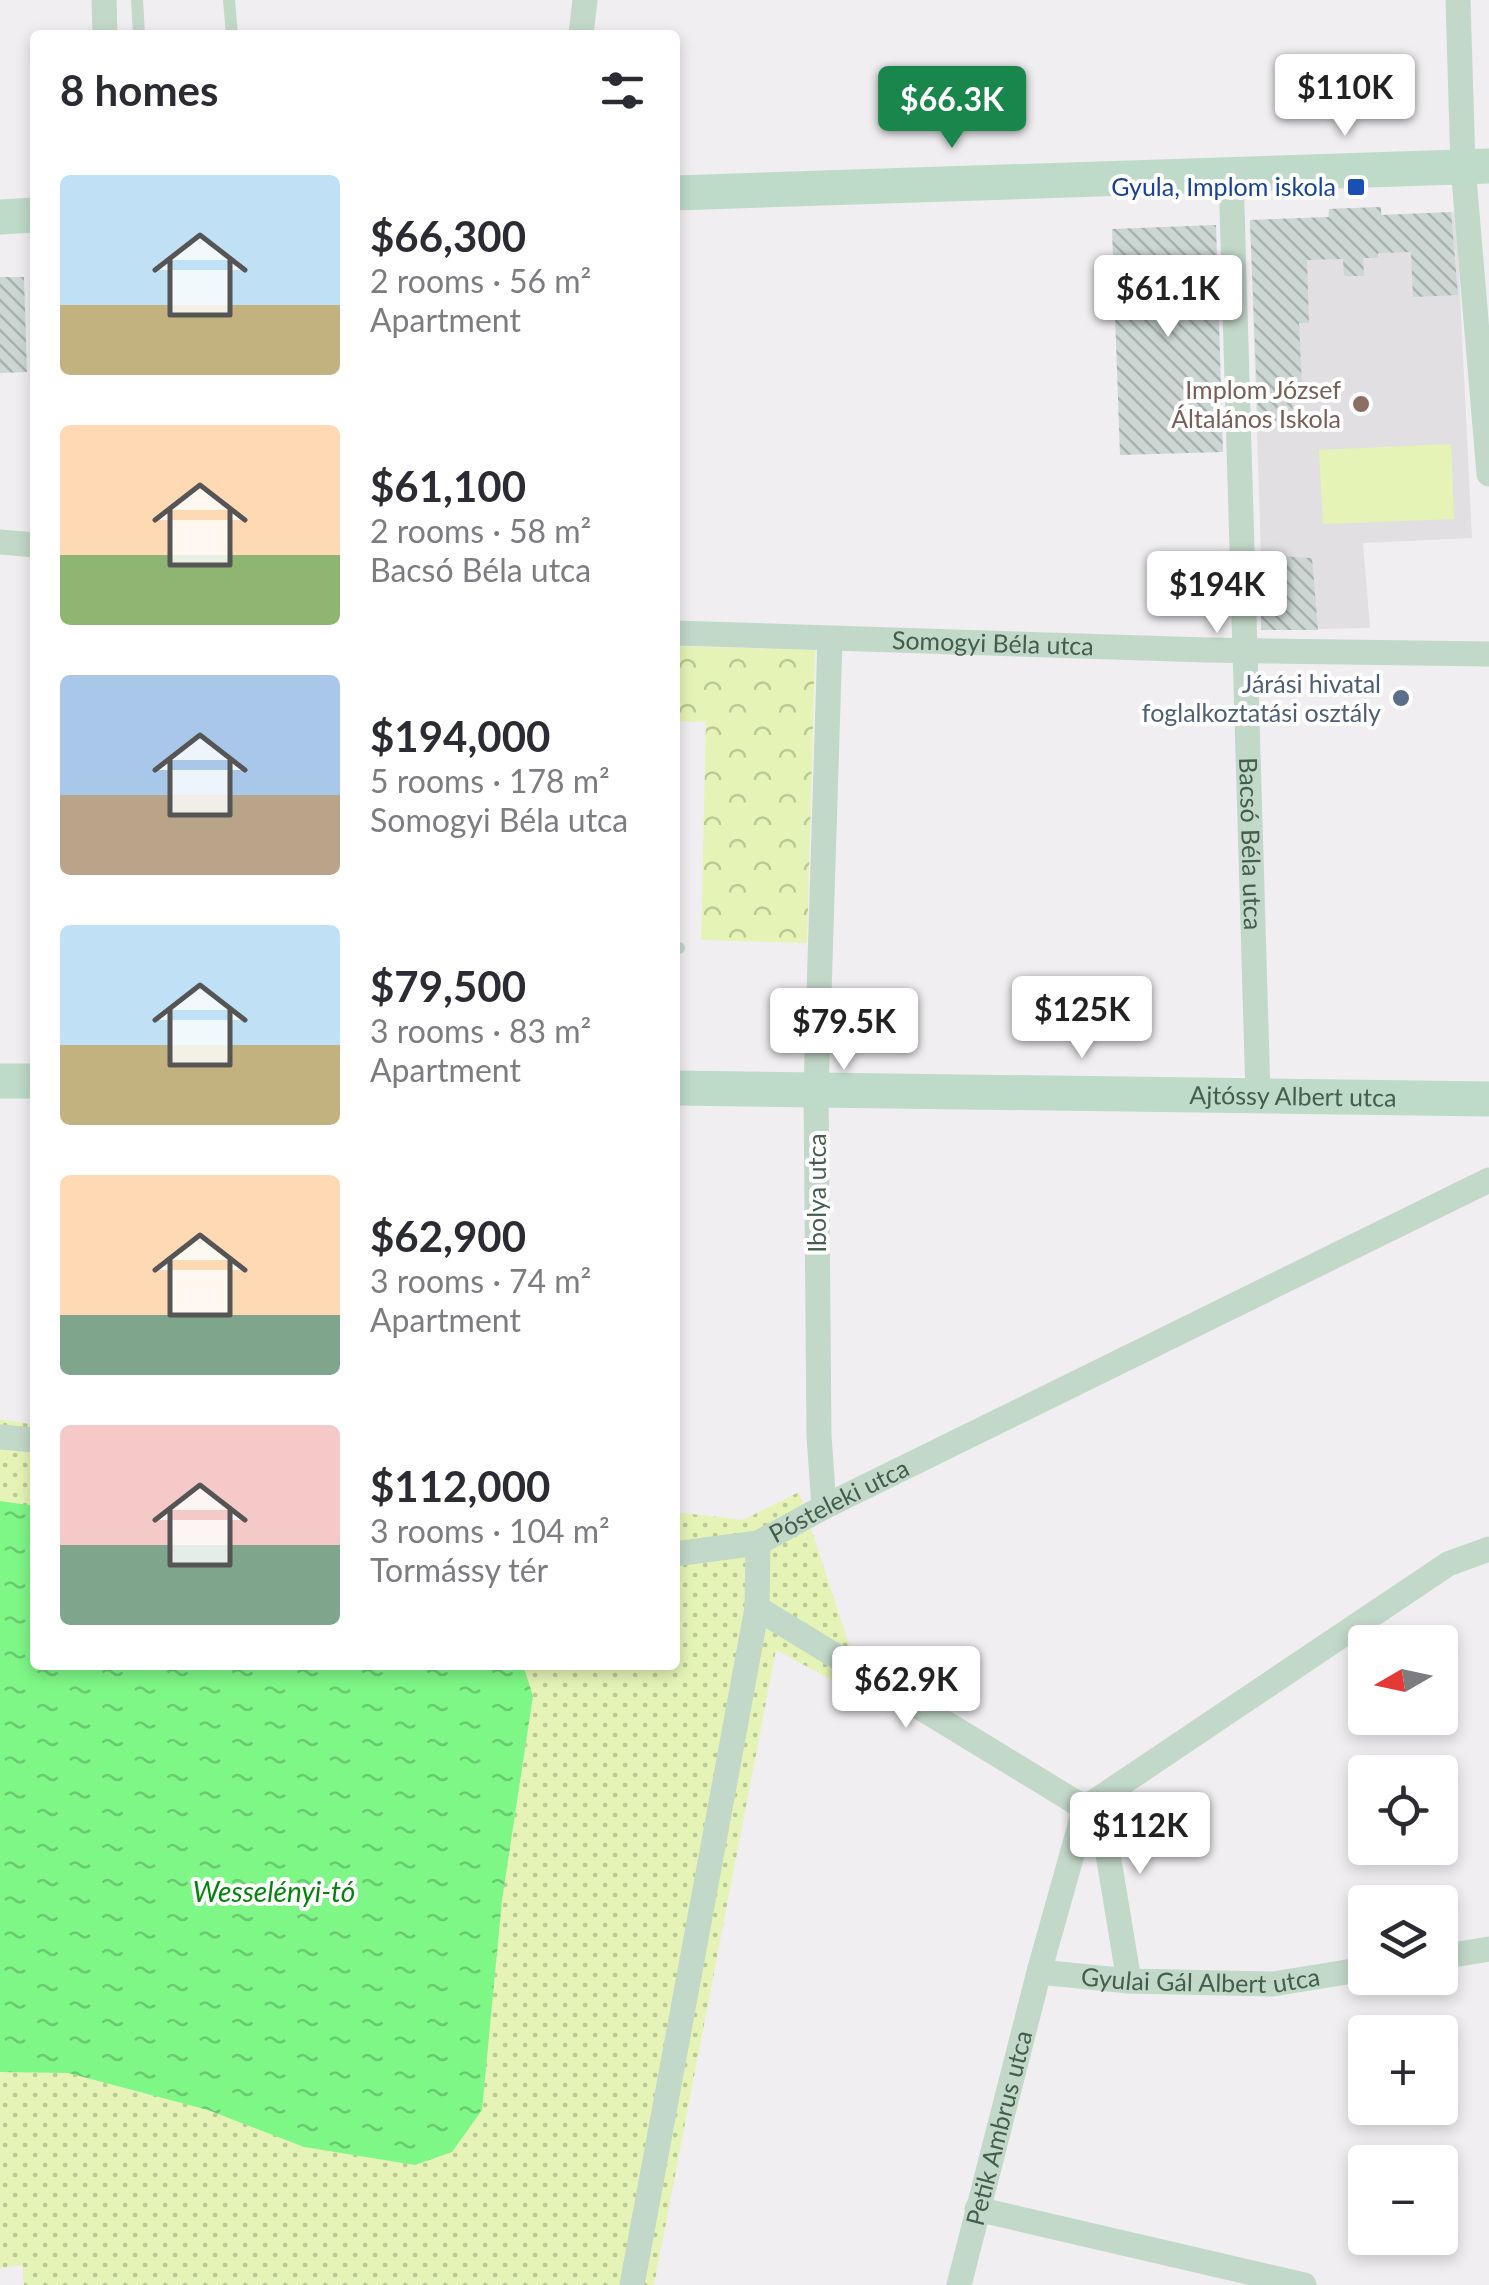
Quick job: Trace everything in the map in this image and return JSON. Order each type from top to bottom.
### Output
[{"type":"main road","points":[[680,193],[1476,166]]},
{"type":"main road","points":[[0,216],[30,215]]},
{"type":"main road","points":[[0,1081],[30,1081]]},
{"type":"main road","name":"Ajtóssy Albert utca","points":[[680,1088],[1489,1099]]},
{"type":"street","points":[[104,0],[105,30]]},
{"type":"street","points":[[582,30],[585,0]]},
{"type":"street","points":[[1458,0],[1476,166],[1489,474]]},
{"type":"street","name":"Bacsó Béla utca","points":[[1230,174],[1258,1096]]},
{"type":"street","points":[[0,542],[30,545]]},
{"type":"street","name":"Somogyi Béla utca","points":[[680,633],[1489,654]]},
{"type":"street","name":"Ibolya utca","points":[[824,1507],[818,1436],[816,1090],[830,640]]},
{"type":"street","name":"Pósteleki utca","points":[[632,2285],[757,1608],[758,1543],[1489,1180]]},
{"type":"street","points":[[0,1437],[30,1440]]},
{"type":"street","points":[[680,1553],[758,1543]]},
{"type":"street","points":[[1085,1808],[1448,1564],[1489,1549]]},
{"type":"street","points":[[757,1608],[1085,1808],[1103,1824],[1129,1981]]},
{"type":"street","name":"Petik Ambrus utca","points":[[959,2285],[1085,1808]]},
{"type":"street","points":[[1458,1954],[1489,1949]]},
{"type":"street","name":"Gyulai Gál Albert utca","points":[[1039,1972],[1129,1981],[1273,1984],[1348,1972]]},
{"type":"street","points":[[978,2209],[1304,2285]]},
{"type":"lane","points":[[137,0],[139,30]]},
{"type":"lane","points":[[228,0],[231,30]]},
{"type":"shaded area","name":"Implom József Általános Iskola","points":[[1381,207],[1382,215],[1456,212],[1472,538],[1363,543],[1370,628],[1261,630],[1250,220],[1328,217],[1329,209]]},
{"type":"green space","points":[[1451,444],[1454,519],[1323,524],[1319,450]]},
{"type":"green space","points":[[680,646],[815,650],[807,943],[701,940],[706,722],[680,721]]},
{"type":"green space","points":[[0,1419],[30,1424],[30,1670],[680,1670],[680,1513],[743,1520],[799,1492],[867,1699],[776,1650],[654,2285],[24,2285],[22,2265],[0,2268]]},
{"type":"water","name":"Wesselényi-tó","points":[[0,1501],[30,1505],[30,1670],[525,1670],[533,1696],[502,1900],[482,2110],[452,2152],[415,2165],[304,2147],[208,2110],[68,2073],[0,2072]]},
{"type":"building","points":[[1381,207],[1381,215],[1451,212],[1458,295],[1413,297],[1411,252],[1378,253],[1378,258],[1363,258],[1364,276],[1344,276],[1343,259],[1307,260],[1309,323],[1299,323],[1302,386],[1292,386],[1293,420],[1258,421],[1250,220],[1329,217],[1329,209]]},
{"type":"building","points":[[1216,225],[1223,452],[1120,455],[1112,229]]},
{"type":"building","points":[[0,277],[24,277],[27,372],[0,373]]},
{"type":"building","points":[[1261,555],[1312,558],[1318,630],[1261,630]]},
{"type":"place","name":"Gyula, Implom iskola","points":[[1356,187]]},
{"type":"place","name":"Implom József Általános Iskola","points":[[1361,404]]},
{"type":"place","name":"Járási hivatal foglalkoztatási osztály","points":[[1401,698]]}]
